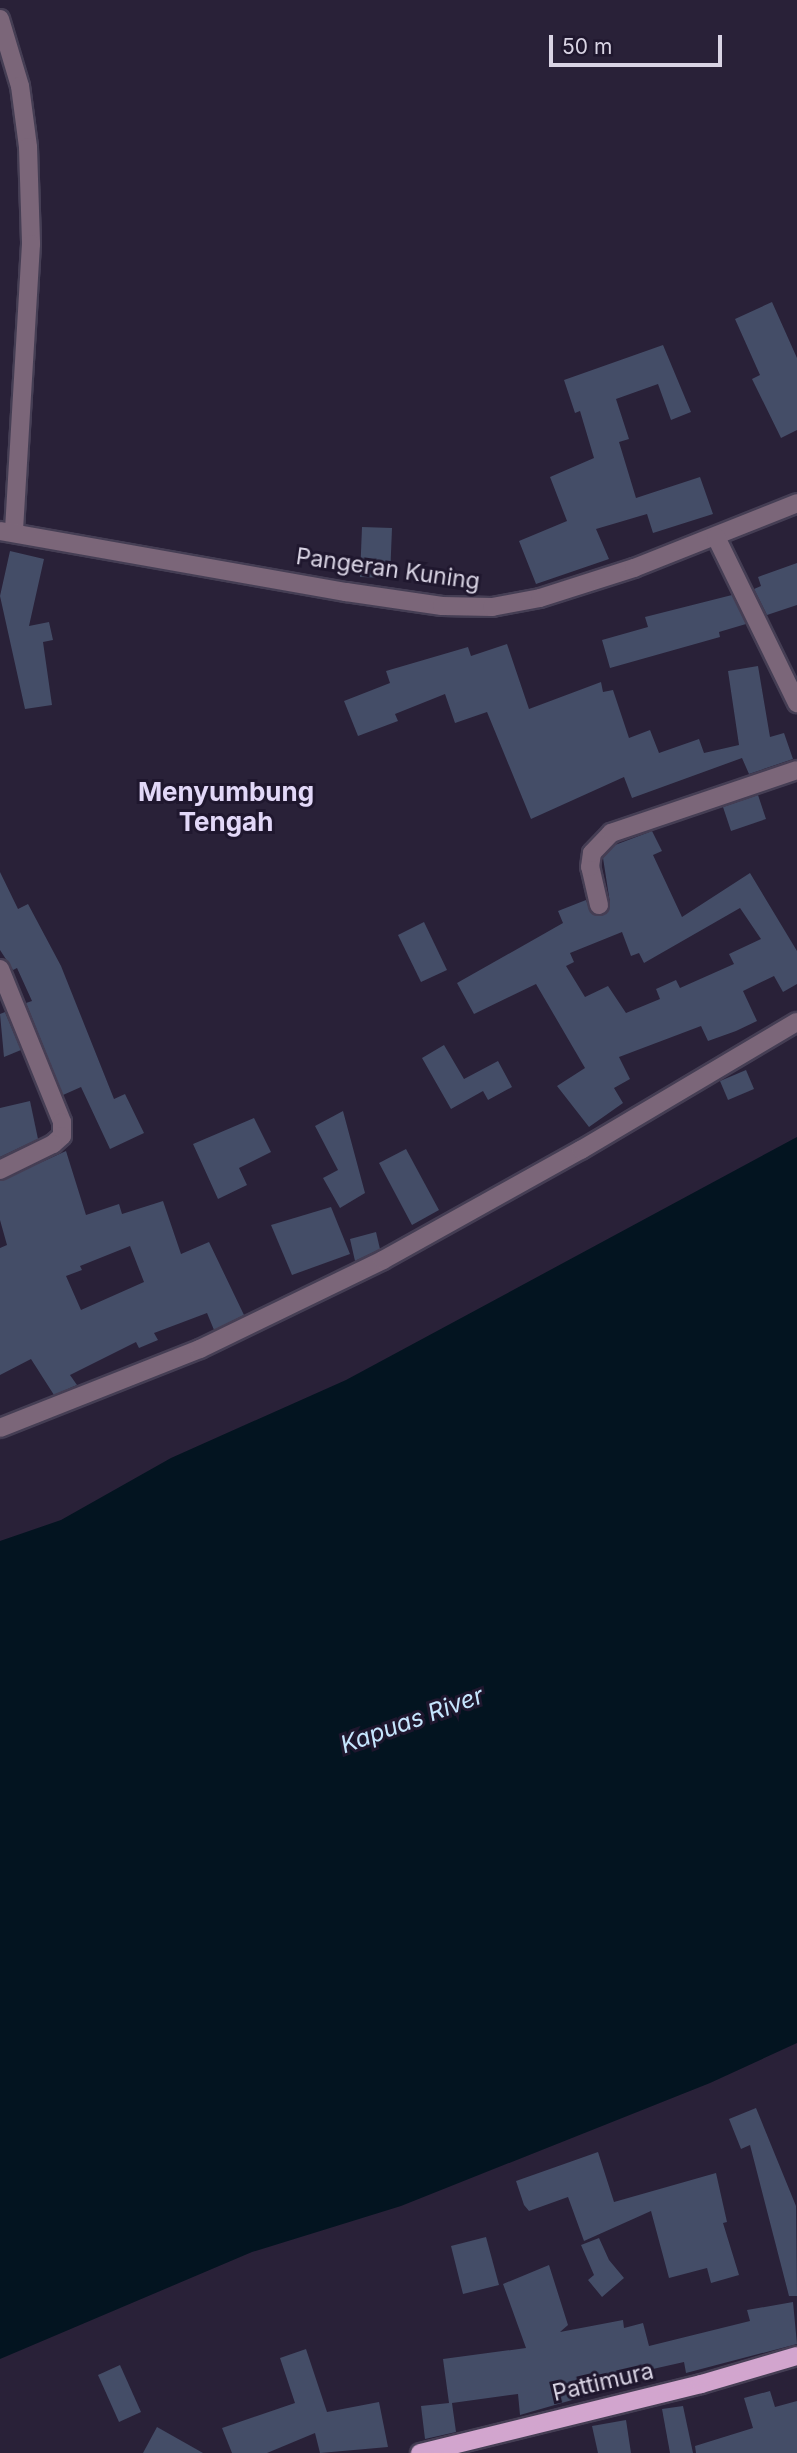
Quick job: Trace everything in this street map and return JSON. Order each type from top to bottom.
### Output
[{"type":"main road","name":"Pattimura","points":[[419,2453],[689,2387],[797,2356]]},
{"type":"street","points":[[0,19],[20,86],[31,244],[7,532]]},
{"type":"street","name":"Pangeran Kuning","points":[[7,532],[346,592],[442,606],[492,607],[540,598],[716,537],[797,503]]},
{"type":"street","points":[[716,537],[797,703]]},
{"type":"street","points":[[600,905],[590,867],[592,853],[611,833],[630,823],[797,770]]},
{"type":"street","points":[[0,969],[7,1000],[58,1108],[62,1136],[0,1170]]},
{"type":"street","points":[[0,1428],[200,1349],[383,1260],[581,1150],[797,1023]]},
{"type":"water","name":"Kapuas River","points":[[797,1137],[797,2043],[710,2083],[401,2206],[252,2252],[0,2359],[0,1541],[61,1520],[171,1458],[346,1380]]},
{"type":"building","points":[[772,302],[797,358],[797,430],[781,438],[752,379],[760,375],[735,319]]},
{"type":"building","points":[[663,345],[691,412],[671,420],[658,384],[616,399],[629,439],[619,442],[636,498],[700,477],[713,514],[653,533],[647,514],[596,529],[609,559],[536,584],[519,541],[567,521],[550,477],[594,458],[580,411],[575,413],[564,380]]},
{"type":"building","points":[[362,527],[392,528],[390,578],[360,577]]},
{"type":"building","points":[[10,551],[44,559],[29,626],[49,622],[53,640],[43,642],[52,705],[25,709],[0,596]]},
{"type":"building","points":[[797,563],[797,605],[767,615],[754,589],[761,586],[758,577]]},
{"type":"building","points":[[732,595],[746,624],[719,632],[720,637],[610,668],[602,640],[648,627],[645,617]]},
{"type":"building","points":[[507,644],[529,709],[601,682],[603,692],[613,690],[629,738],[650,730],[659,753],[699,739],[704,753],[739,745],[728,671],[758,666],[770,737],[784,733],[793,759],[749,774],[742,758],[632,798],[624,777],[531,819],[487,712],[455,723],[445,694],[395,714],[398,721],[358,736],[344,701],[390,683],[386,671],[468,647],[471,656]]},
{"type":"building","points":[[758,795],[766,819],[731,831],[723,807]]},
{"type":"building","points":[[652,831],[662,851],[653,855],[682,917],[750,873],[797,951],[797,984],[783,992],[774,976],[743,991],[757,1021],[736,1031],[708,1041],[701,1026],[619,1057],[630,1079],[614,1088],[623,1103],[589,1127],[557,1086],[585,1068],[536,984],[474,1014],[457,983],[563,923],[558,911],[586,900],[591,913],[606,914],[610,903],[603,858],[615,845]],"holes":[[[740,908],[761,939],[729,954],[734,964],[680,988],[676,980],[656,989],[660,999],[626,1013],[608,986],[585,997],[566,966],[574,962],[570,953],[622,932],[631,956],[639,953],[644,963]]]},
{"type":"building","points":[[0,872],[18,909],[28,904],[61,966],[114,1099],[125,1094],[144,1133],[110,1149],[81,1087],[63,1095],[26,1003],[32,1001],[17,968],[13,970],[0,950]]},
{"type":"building","points":[[424,922],[447,970],[421,982],[398,935]]},
{"type":"building","points":[[5,1012],[21,1050],[4,1057],[0,1014]]},
{"type":"building","points":[[444,1045],[464,1079],[498,1061],[512,1087],[488,1100],[483,1091],[451,1109],[422,1058]]},
{"type":"building","points":[[746,1070],[754,1089],[728,1100],[720,1081]]},
{"type":"building","points":[[30,1101],[38,1139],[0,1157],[0,1108]]},
{"type":"building","points":[[343,1111],[365,1193],[340,1208],[323,1178],[338,1170],[315,1126]]},
{"type":"building","points":[[254,1118],[271,1152],[239,1168],[247,1185],[218,1199],[193,1144]]},
{"type":"building","points":[[406,1149],[439,1210],[412,1225],[379,1163]]},
{"type":"building","points":[[66,1151],[86,1215],[119,1204],[122,1214],[163,1201],[181,1254],[209,1242],[244,1315],[214,1330],[207,1313],[154,1333],[158,1340],[139,1348],[136,1342],[70,1375],[77,1385],[54,1395],[31,1359],[0,1375],[0,1248],[7,1245],[0,1220],[0,1181]],"holes":[[[130,1246],[144,1282],[81,1310],[66,1276],[82,1270],[80,1266]]]},
{"type":"building","points":[[331,1207],[350,1254],[292,1275],[271,1225]]},
{"type":"building","points":[[376,1232],[380,1249],[355,1261],[350,1239]]},
{"type":"building","points":[[756,2108],[796,2206],[797,2296],[789,2296],[750,2145],[741,2149],[729,2119]]},
{"type":"building","points":[[598,2152],[614,2202],[716,2173],[727,2222],[723,2223],[739,2275],[711,2283],[707,2268],[669,2278],[651,2211],[584,2241],[568,2197],[529,2211],[524,2205],[516,2181]]},
{"type":"building","points":[[486,2237],[499,2285],[463,2294],[451,2246]]},
{"type":"building","points":[[599,2238],[609,2260],[624,2278],[602,2297],[588,2280],[594,2275],[581,2245]]},
{"type":"building","points":[[549,2265],[568,2325],[560,2332],[623,2320],[624,2328],[643,2323],[649,2346],[750,2321],[747,2310],[793,2302],[797,2344],[686,2373],[684,2362],[635,2373],[638,2381],[520,2415],[518,2394],[452,2403],[456,2432],[425,2439],[421,2406],[449,2403],[443,2359],[526,2348],[503,2284]]},
{"type":"building","points":[[306,2349],[327,2412],[379,2402],[388,2447],[320,2453],[315,2433],[267,2453],[232,2453],[222,2428],[295,2403],[280,2358]]},
{"type":"building","points":[[120,2365],[141,2412],[119,2422],[98,2375]]},
{"type":"building","points":[[770,2391],[775,2407],[797,2401],[797,2453],[696,2453],[695,2446],[753,2428],[744,2398]]},
{"type":"building","points":[[683,2406],[693,2453],[670,2453],[662,2409]]},
{"type":"building","points":[[626,2420],[631,2453],[598,2453],[592,2426]]},
{"type":"building","points":[[157,2427],[203,2453],[143,2453]]},
{"type":"district","name":"Menyumbung Tengah","points":[[226,807]]}]
